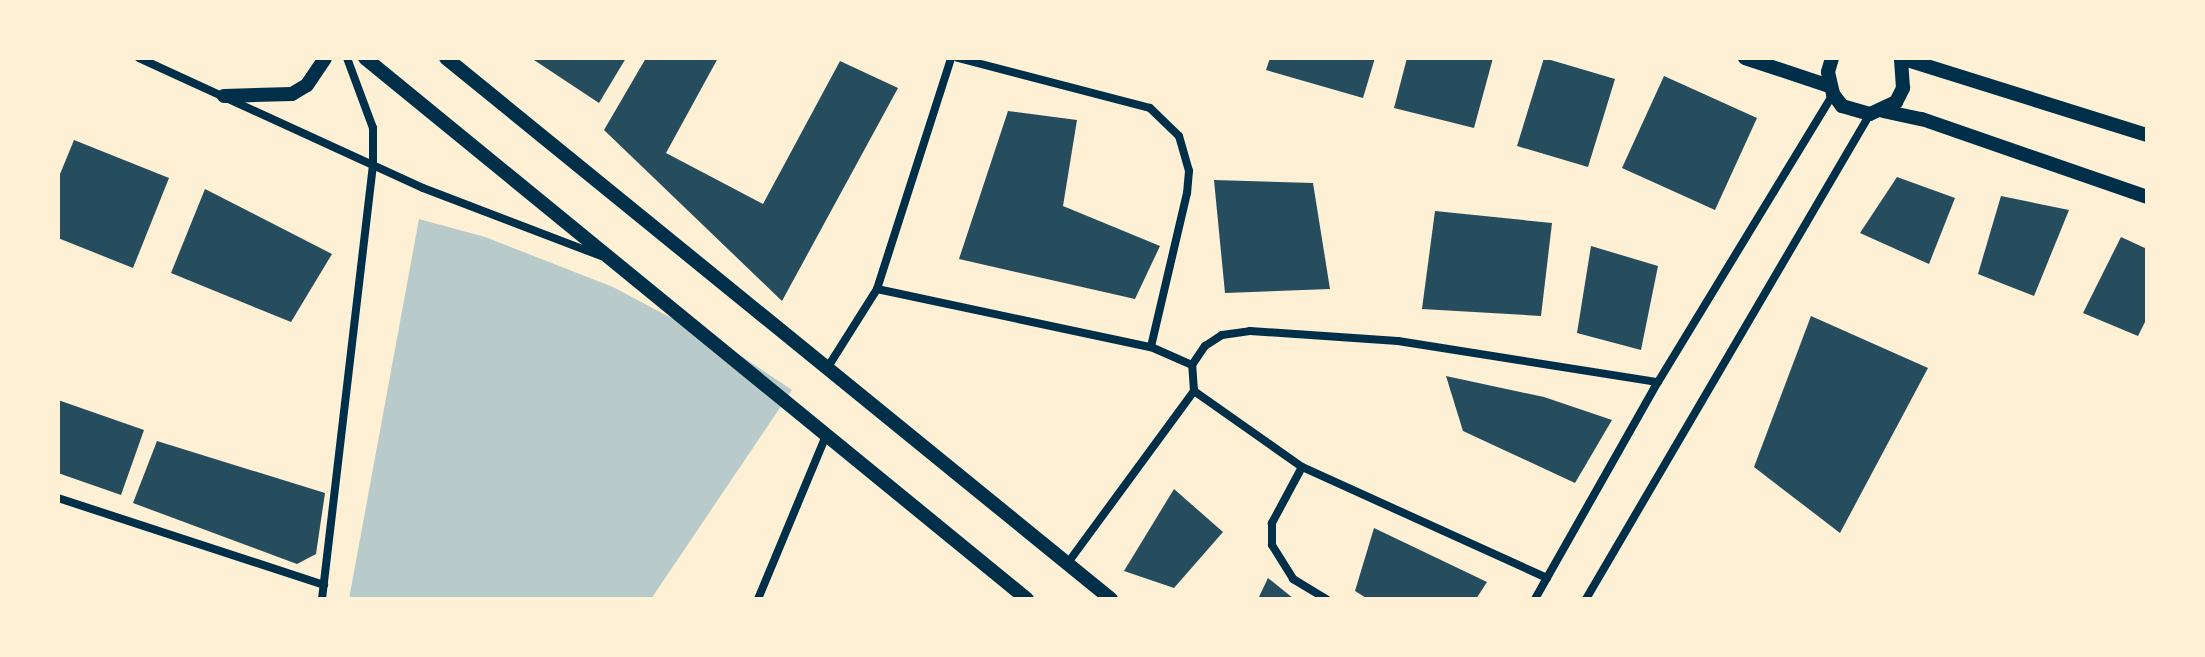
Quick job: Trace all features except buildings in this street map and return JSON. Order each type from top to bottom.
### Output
[{"type":"street","points":[[139,58],[373,165],[619,262]]},
{"type":"street","points":[[224,96],[292,94],[307,85],[325,58]]},
{"type":"street","points":[[322,599],[373,165],[373,128],[347,58]]},
{"type":"street","points":[[365,58],[619,262],[1027,599]]},
{"type":"street","points":[[446,58],[1111,599]]},
{"type":"street","points":[[826,370],[877,289],[951,58]]},
{"type":"street","points":[[958,58],[1150,108],[1179,136],[1189,171],[1187,193],[1151,347]]},
{"type":"street","points":[[1745,58],[1831,90],[1842,106],[1922,119],[2147,197]]},
{"type":"street","points":[[1535,599],[1658,382],[1831,90],[1832,58]]},
{"type":"street","points":[[1586,599],[1876,112],[1903,88],[1901,58],[2147,135]]},
{"type":"street","points":[[2125,127],[2147,127]]},
{"type":"street","points":[[877,289],[1151,347],[1192,365]]},
{"type":"street","points":[[1067,564],[1194,391],[1192,365],[1205,346],[1222,335],[1250,331],[1398,341],[1658,382]]},
{"type":"street","points":[[1194,391],[1302,467],[1547,578]]},
{"type":"street","points":[[758,599],[826,436]]},
{"type":"street","points":[[1302,467],[1272,523],[1272,545],[1293,579],[1326,599]]},
{"type":"street","points":[[58,498],[324,585]]},
{"type":"shaded area","points":[[419,219],[485,237],[613,287],[735,352],[792,390],[651,599],[349,599]]}]
